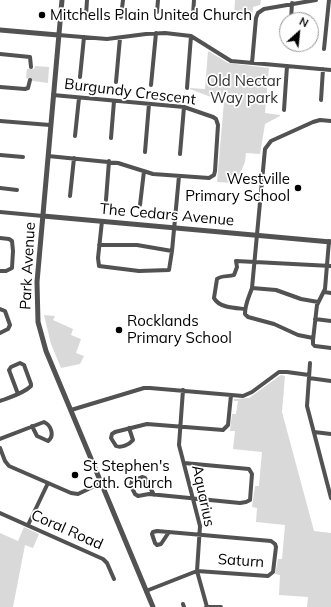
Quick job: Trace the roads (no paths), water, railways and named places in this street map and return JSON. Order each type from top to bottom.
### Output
[{"type":"street","name":"Park Avenue","points":[[62,0],[37,288],[38,322],[46,351],[153,607]]},
{"type":"street","points":[[86,16],[87,0]]},
{"type":"street","points":[[121,17],[123,0]]},
{"type":"street","points":[[157,12],[158,0]]},
{"type":"street","points":[[193,15],[194,0]]},
{"type":"street","points":[[252,63],[256,18],[258,13],[264,9],[316,0]]},
{"type":"street","points":[[324,49],[329,0]]},
{"type":"street","points":[[291,12],[292,3]]},
{"type":"street","points":[[0,30],[107,39],[156,33],[191,36],[229,60],[331,70]]},
{"type":"street","points":[[151,85],[156,33]]},
{"type":"street","points":[[186,88],[191,36]]},
{"type":"street","points":[[80,76],[84,38]]},
{"type":"street","points":[[116,82],[120,38]]},
{"type":"street","points":[[0,54],[30,57],[31,67]]},
{"type":"street","points":[[284,110],[288,66]]},
{"type":"street","points":[[321,100],[323,69]]},
{"type":"street","points":[[0,87],[25,89],[28,88],[30,80]]},
{"type":"street","name":"Burgundy Crescent","points":[[48,156],[118,163],[144,171],[179,176],[209,178],[214,175],[215,171],[218,125],[216,119],[194,109],[184,107],[53,95]]},
{"type":"street","points":[[75,136],[79,98]]},
{"type":"street","points":[[111,138],[114,101]]},
{"type":"street","points":[[145,152],[149,104]]},
{"type":"street","points":[[180,154],[184,107]]},
{"type":"street","points":[[313,338],[298,335],[274,324],[248,317],[245,314],[245,309],[252,288],[264,152],[267,145],[271,141],[313,122],[320,120],[331,121]]},
{"type":"street","points":[[0,121],[50,125]]},
{"type":"street","points":[[0,155],[23,157]]},
{"type":"street","points":[[70,196],[74,158]]},
{"type":"street","points":[[106,200],[109,162]]},
{"type":"street","points":[[140,205],[144,171]]},
{"type":"street","points":[[102,221],[98,258],[100,267],[129,271],[169,270],[171,265],[179,176]]},
{"type":"street","points":[[0,188],[17,190]]},
{"type":"street","name":"The Cedars Avenue","points":[[0,212],[330,242]]},
{"type":"street","points":[[0,238],[9,239],[13,244],[12,268],[6,271],[0,271]]},
{"type":"street","points":[[330,242],[329,266],[324,292],[318,302],[313,344],[315,346],[331,348]]},
{"type":"street","points":[[99,245],[136,245],[172,251]]},
{"type":"street","points":[[245,309],[229,307],[217,303],[214,298],[216,281],[219,277],[229,277],[234,275],[237,267],[236,261],[329,266]]},
{"type":"street","points":[[252,288],[276,290],[301,299],[318,302]]},
{"type":"street","points":[[324,292],[331,293]]},
{"type":"street","points":[[0,309],[5,311],[10,325],[8,330],[0,333]]},
{"type":"street","points":[[315,319],[331,321]]},
{"type":"street","points":[[0,401],[18,394],[29,389],[32,385],[24,365],[20,363],[11,367],[9,370],[18,394]]},
{"type":"street","points":[[310,363],[307,401],[330,488],[331,498]]},
{"type":"street","points":[[71,410],[144,388],[243,396],[248,395],[279,372],[331,381]]},
{"type":"street","name":"Aquarius","points":[[183,390],[179,445],[200,526],[197,570],[207,607]]},
{"type":"street","points":[[129,428],[133,440],[131,443],[121,447],[116,446],[111,438],[112,434],[129,428],[147,424],[221,430],[226,429],[228,426],[231,395]]},
{"type":"street","points":[[0,439],[32,426],[42,422],[46,422],[52,437],[47,441],[37,436],[32,426]]},
{"type":"street","points":[[314,432],[331,434]]},
{"type":"street","points":[[0,448],[9,466],[68,492],[76,494],[102,483]]},
{"type":"street","points":[[154,494],[145,478],[142,477],[132,481],[131,486],[137,495],[154,494],[246,502],[251,497],[252,474],[249,469],[184,463]]},
{"type":"street","points":[[28,525],[48,483]]},
{"type":"street","name":"Coral Road","points":[[0,513],[103,559],[107,563],[114,579]]},
{"type":"street","points":[[168,532],[200,534]]},
{"type":"street","name":"Saturn","points":[[197,570],[270,576],[273,572],[276,547],[274,543],[269,541],[200,534]]},
{"type":"street","points":[[146,591],[197,570]]},
{"type":"street","points":[[207,607],[220,607]]},
{"type":"place","name":"Mitchells Plain United Church","points":[[42,15]]},
{"type":"place","name":"Westville Primary School","points":[[298,188]]},
{"type":"place","name":"Rocklands Primary School","points":[[119,330]]},
{"type":"place","name":"St Stephen's Cath. Church","points":[[75,475]]},
{"type":"park label","name":"Old Nectar Way park","points":[[244,90]]}]
